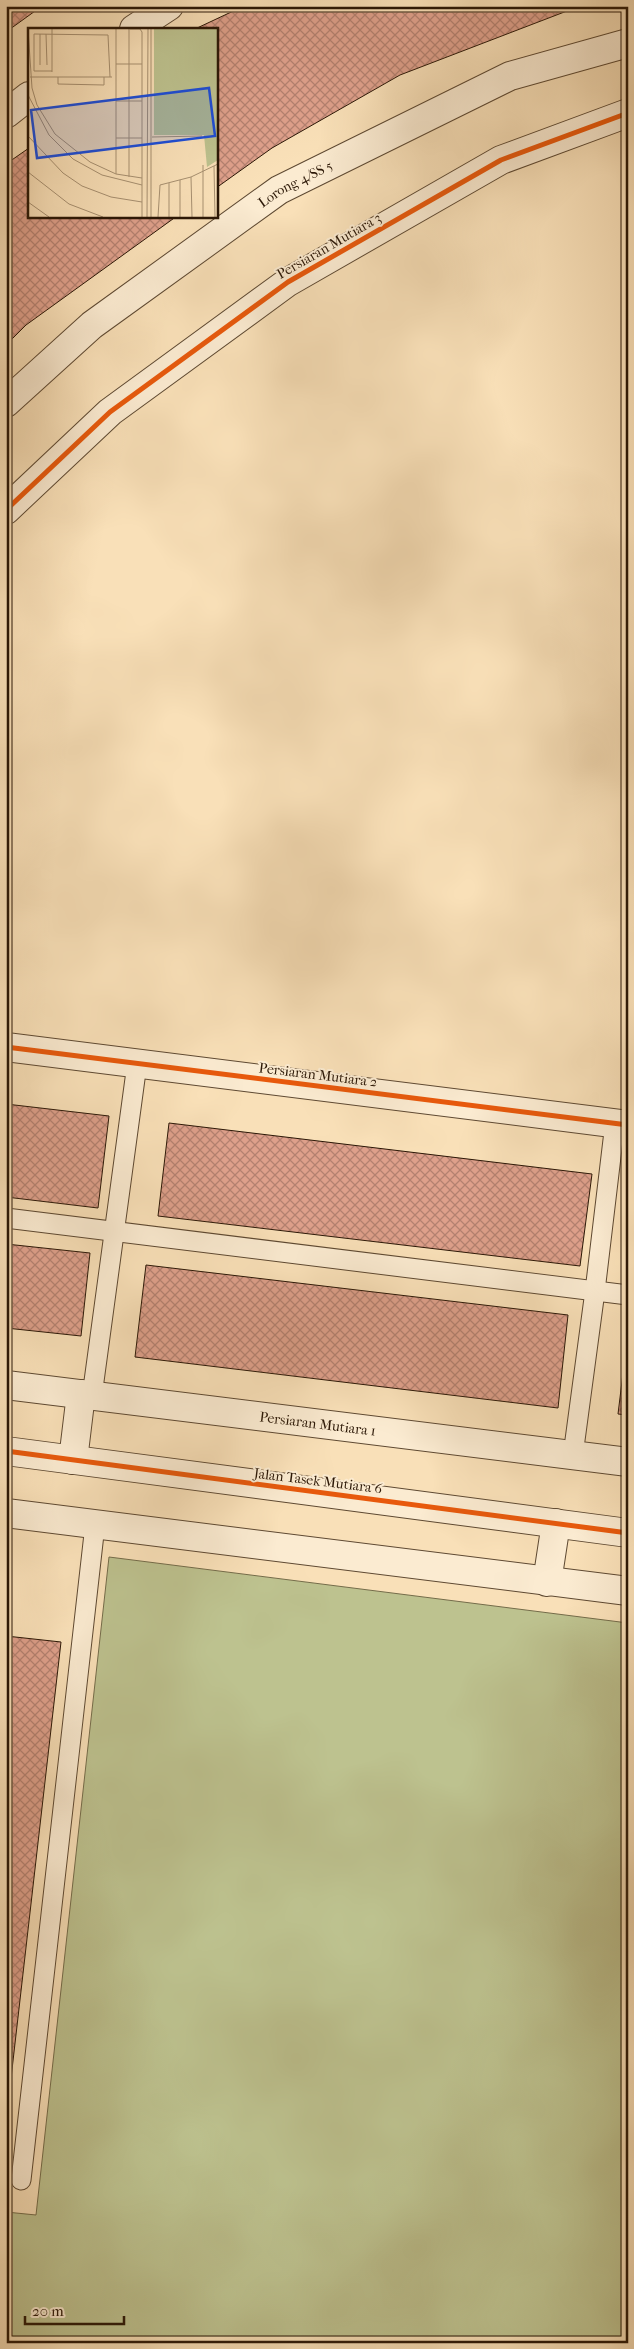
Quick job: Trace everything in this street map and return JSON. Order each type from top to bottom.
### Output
[{"type":"street","points":[[136,28],[169,6]]},
{"type":"street","name":"Lorong 4/SS 5","points":[[6,403],[92,325],[280,190],[510,76],[628,43]]},
{"type":"street","points":[[6,114],[28,97]]},
{"type":"street","name":"Persiaran Mutiara 3","points":[[6,510],[110,412],[288,282],[500,160],[628,113]]},
{"type":"street","name":"Persiaran Mutiara 2","points":[[6,1047],[621,1124]]},
{"type":"street","name":"Persiaran Mutiara 1","points":[[6,1385],[628,1462]]},
{"type":"street","points":[[73,1460],[86,1395]]},
{"type":"street","name":"Jalan Tasek Mutiara 6","points":[[6,1451],[628,1533]]},
{"type":"street","points":[[6,1513],[628,1591]]},
{"type":"street","points":[[547,1582],[556,1523]]},
{"type":"lane","points":[[86,1395],[115,1232],[137,1064]]},
{"type":"lane","points":[[573,1455],[595,1291],[621,1124]]},
{"type":"lane","points":[[6,1218],[628,1295]]},
{"type":"lane","points":[[21,2180],[95,1525]]},
{"type":"green space","points":[[109,1557],[628,1623],[628,2343],[6,2343],[6,2212],[36,2215]]},
{"type":"building","points":[[6,6],[42,6],[6,32]]},
{"type":"building","points":[[244,6],[580,6],[400,75],[272,148],[218,187],[218,28],[197,28]]},
{"type":"building","points":[[28,149],[28,218],[174,218],[26,325],[6,345],[6,164]]},
{"type":"building","points":[[6,1104],[109,1116],[98,1208],[6,1197]]},
{"type":"building","points":[[169,1123],[592,1174],[580,1266],[158,1216]]},
{"type":"building","points":[[6,1244],[90,1253],[81,1336],[6,1328]]},
{"type":"building","points":[[146,1265],[568,1315],[558,1408],[135,1357]]},
{"type":"building","points":[[628,1332],[628,1415],[618,1414]]},
{"type":"building","points":[[6,1636],[61,1642],[6,2122]]},
{"type":"cycle path","points":[[6,510],[110,412],[288,282],[501,160],[628,113]]},
{"type":"cycle path","points":[[6,1047],[628,1125]]},
{"type":"cycle path","points":[[6,1451],[628,1533]]}]
